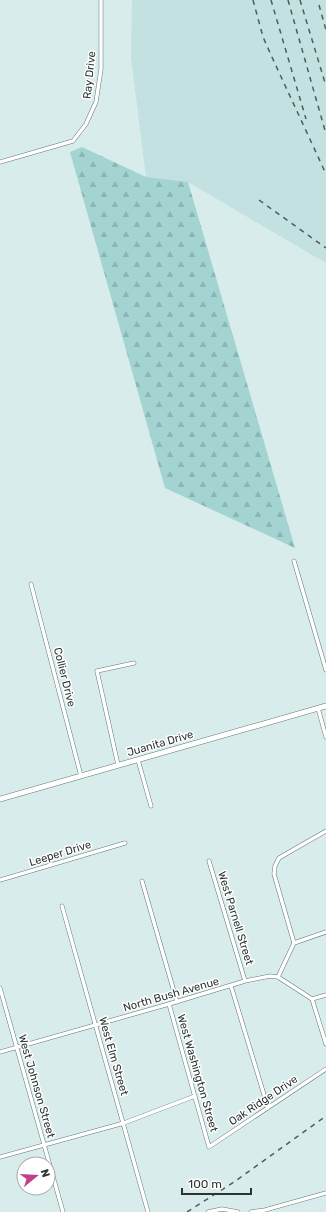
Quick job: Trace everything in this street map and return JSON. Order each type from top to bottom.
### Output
[{"type":"street","name":"Ray Drive","points":[[0,162],[72,140],[86,124],[96,102],[101,69],[101,0]]},
{"type":"street","points":[[294,561],[326,670]]},
{"type":"street","name":"Collier Drive","points":[[32,584],[81,776]]},
{"type":"street","points":[[118,765],[97,671],[134,663]]},
{"type":"street","name":"Juanita Drive","points":[[0,799],[326,706]]},
{"type":"street","points":[[318,708],[326,736]]},
{"type":"street","points":[[138,760],[151,806]]},
{"type":"street","points":[[326,831],[279,858],[275,866],[274,874],[294,943],[278,977],[312,999],[326,1044]]},
{"type":"street","name":"Leeper Drive","points":[[0,880],[125,843]]},
{"type":"street","name":"West Parnell Street","points":[[209,861],[245,981]]},
{"type":"street","name":"West Washington Street","points":[[142,881],[177,1002]]},
{"type":"street","name":"West Elm Street","points":[[62,906],[148,1212]]},
{"type":"street","points":[[294,943],[326,932]]},
{"type":"street","name":"North Bush Avenue","points":[[0,1052],[95,1026],[245,981],[270,976],[278,977]]},
{"type":"street","points":[[231,986],[268,1108]]},
{"type":"street","name":"West Johnson Street","points":[[0,988],[63,1212]]},
{"type":"street","points":[[312,999],[326,995]]},
{"type":"street","name":"West Washington Street","points":[[169,1004],[210,1147]]},
{"type":"street","name":"Oak Ridge Drive","points":[[210,1147],[326,1069]]},
{"type":"street","points":[[0,1157],[124,1123],[195,1096]]},
{"type":"street","points":[[251,1212],[265,1210],[326,1193]]},
{"type":"street","points":[[208,1212],[222,1209],[238,1212]]},
{"type":"shaded area","points":[[132,0],[326,0],[326,263],[188,182],[146,177],[131,57]]},
{"type":"green space","points":[[82,147],[146,177],[188,182],[295,548],[165,488],[70,152]]},
{"type":"railway","points":[[253,0],[263,37],[326,174]]},
{"type":"railway","points":[[271,0],[306,119]]},
{"type":"railway","points":[[288,0],[326,134]]},
{"type":"railway","points":[[300,0],[326,86]]},
{"type":"railway","points":[[319,5],[326,30]]},
{"type":"railway","points":[[259,200],[326,248]]},
{"type":"railway","points":[[187,1212],[234,1182],[326,1116]]}]
